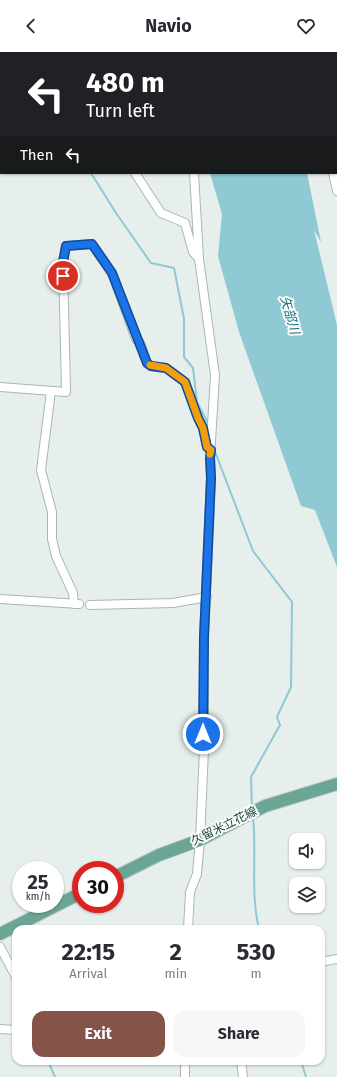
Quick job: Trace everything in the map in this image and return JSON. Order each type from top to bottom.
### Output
[{"type":"main road","name":"久留米立花線","points":[[124,873],[159,855],[200,840],[265,806],[337,784]]},
{"type":"main road","points":[[18,925],[72,898]]},
{"type":"main road","points":[[0,934],[12,928]]},
{"type":"street","points":[[136,174],[161,213],[185,223],[193,252],[199,259]]},
{"type":"street","points":[[188,925],[190,892],[197,874],[200,840],[204,750],[204,637],[207,597],[211,478],[210,458],[215,375],[199,259],[194,174]]},
{"type":"street","points":[[334,174],[337,191]]},
{"type":"street","points":[[0,387],[66,392],[63,262],[66,246],[92,244],[112,273],[147,363],[151,366],[166,368],[185,382],[203,428],[207,447],[211,450]]},
{"type":"street","points":[[0,599],[77,604],[56,556],[52,539],[52,512],[42,470],[52,391]]},
{"type":"street","points":[[90,605],[173,603],[207,597]]},
{"type":"street","points":[[0,947],[12,970]]},
{"type":"street","points":[[325,961],[337,959]]},
{"type":"street","points":[[0,1029],[12,1030]]},
{"type":"street","points":[[185,1065],[185,1077]]},
{"type":"street","points":[[242,1065],[243,1077]]},
{"type":"water","name":"矢部川","points":[[210,174],[307,174],[321,242],[314,230],[337,325],[337,567],[315,510],[301,506],[239,332],[218,256],[222,214]]},
{"type":"waterway","points":[[92,174],[116,213],[151,263],[174,268],[184,319],[184,357],[193,368],[197,402],[209,425]]},
{"type":"waterway","points":[[214,449],[253,551],[292,602],[291,687],[277,717],[280,725],[251,777],[252,809]]},
{"type":"waterway","points":[[253,817],[254,887],[258,925]]},
{"type":"waterway","points":[[50,1065],[55,1077]]},
{"type":"waterway","points":[[302,1065],[306,1077]]},
{"type":"slow traffic","points":[[150,365],[166,368],[185,382],[203,428],[207,447],[211,450],[210,454]]},
{"type":"route","points":[[63,276],[63,262],[66,246],[92,244],[112,273],[147,363],[151,366],[166,368],[185,382],[203,428],[207,447],[211,450],[207,597],[204,637],[205,672],[203,734]]}]
